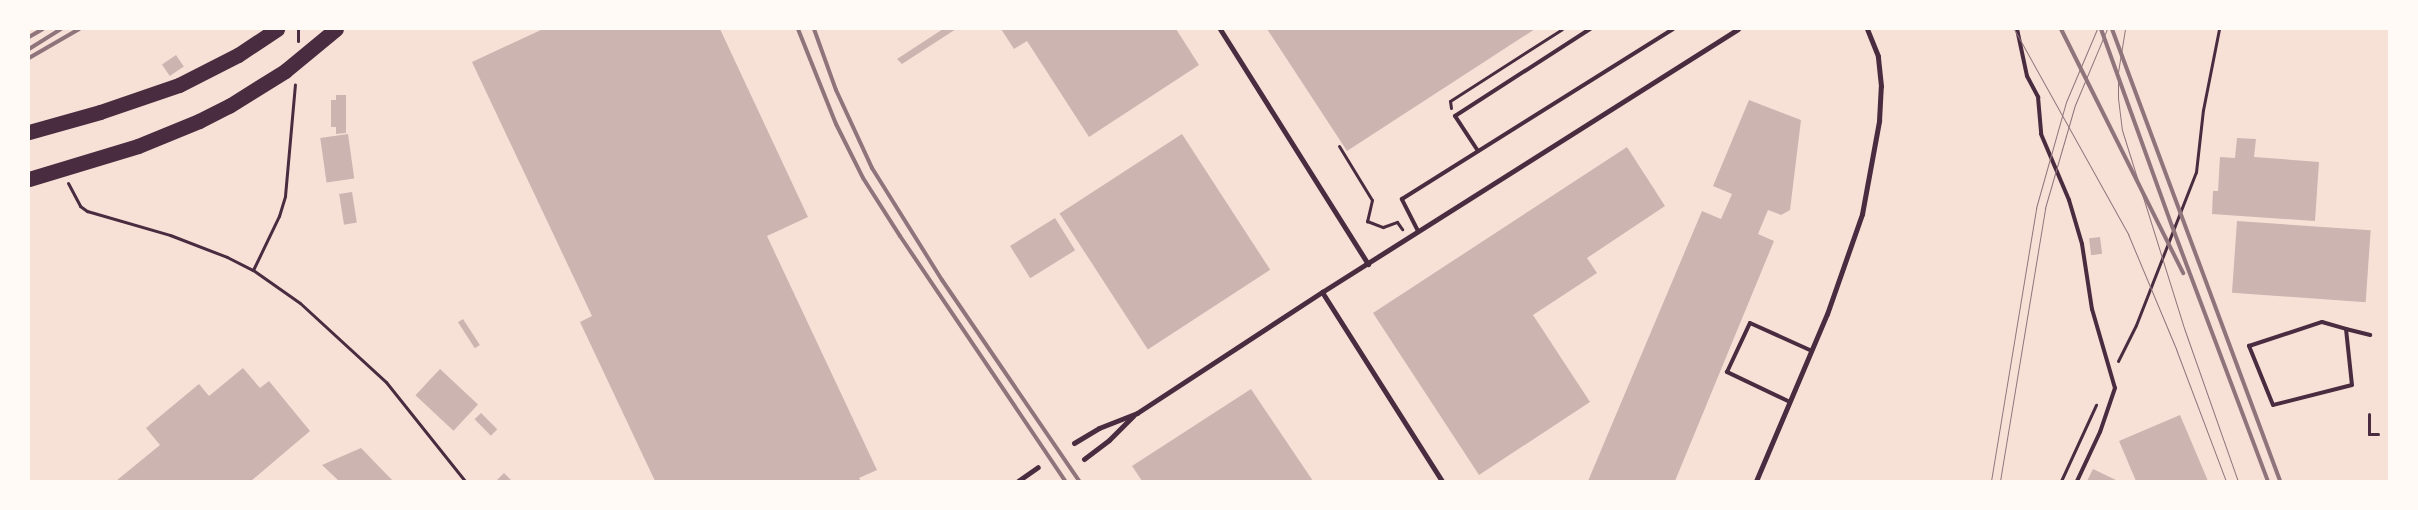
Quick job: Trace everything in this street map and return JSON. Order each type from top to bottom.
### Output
[{"type":"highway","points":[[29,132],[100,112],[179,85],[238,55],[277,29]]},
{"type":"highway","points":[[29,179],[138,146],[199,121],[249,94],[285,71],[336,29]]},
{"type":"street","points":[[1220,29],[1368,264]]},
{"type":"street","points":[[1074,444],[1099,428],[1136,413],[1729,32],[1738,29]]},
{"type":"street","points":[[1756,481],[1812,351],[1858,228],[1872,169],[1879,120],[1881,86],[1878,56],[1867,29]]},
{"type":"street","points":[[1322,292],[1442,481]]},
{"type":"street","points":[[1084,459],[1109,440],[1136,413]]},
{"type":"street","points":[[1018,481],[1038,467]]},
{"type":"lane","points":[[1478,152],[1455,116],[1590,29]]},
{"type":"lane","points":[[1418,231],[1402,199],[1673,29]]},
{"type":"lane","points":[[2017,29],[2027,76],[2038,96],[2041,134],[2069,200],[2082,244],[2092,309],[2115,388],[2100,432],[2077,481]]},
{"type":"lane","points":[[2346,329],[2352,385],[2273,405],[2249,346],[2322,322],[2370,335]]},
{"type":"lane","points":[[1790,402],[1728,372],[1731,364],[1750,323],[1812,351]]},
{"type":"path","points":[[1455,116],[1449,104],[1450,101],[1562,29]]},
{"type":"path","points":[[2114,367],[2136,326],[2196,172],[2204,102],[2218,29]]},
{"type":"path","points":[[253,270],[279,216],[285,196],[295,81]]},
{"type":"path","points":[[1338,146],[1372,200],[1367,221],[1383,227],[1397,222],[1408,238]]},
{"type":"path","points":[[66,179],[80,206],[88,211],[170,235],[227,257],[253,270],[300,303],[375,371],[465,481]]},
{"type":"path","points":[[2061,481],[2100,396]]},
{"type":"path","points":[[2369,414],[2369,434],[2378,434]]},
{"type":"building","points":[[543,29],[720,29],[808,217],[767,236],[877,470],[859,478],[861,481],[655,481],[580,322],[592,316],[472,62]]},
{"type":"building","points":[[943,29],[956,29],[902,64],[897,59]]},
{"type":"building","points":[[1001,29],[1176,29],[1199,65],[1089,137],[1027,41],[1014,49]]},
{"type":"building","points":[[1267,29],[1535,29],[1347,151]]},
{"type":"building","points":[[176,55],[184,67],[170,76],[162,65]]},
{"type":"building","points":[[336,95],[346,95],[346,133],[336,134],[336,127],[331,127],[331,100],[336,100]]},
{"type":"building","points":[[1749,100],[1801,120],[1790,210],[1781,215],[1768,210],[1758,234],[1774,241],[1675,481],[1588,481],[1702,211],[1721,219],[1732,194],[1713,186]]},
{"type":"building","points":[[348,134],[354,179],[327,182],[320,138]]},
{"type":"building","points":[[1182,134],[1270,270],[1148,349],[1060,214]]},
{"type":"building","points":[[2237,138],[2256,139],[2254,157],[2319,162],[2315,221],[2212,214],[2213,191],[2218,191],[2220,157],[2235,158]]},
{"type":"building","points":[[1627,147],[1665,206],[1587,258],[1597,273],[1533,315],[1590,402],[1479,475],[1373,313]]},
{"type":"building","points":[[352,192],[357,223],[344,225],[339,194]]},
{"type":"building","points":[[1055,218],[1075,250],[1030,278],[1010,246]]},
{"type":"building","points":[[2237,221],[2371,230],[2366,302],[2232,293]]},
{"type":"building","points":[[2100,237],[2102,254],[2091,255],[2089,238]]},
{"type":"building","points":[[463,319],[480,345],[475,348],[458,322]]},
{"type":"building","points":[[243,368],[260,388],[269,381],[310,431],[251,481],[116,481],[160,445],[146,428],[199,384],[209,396]]},
{"type":"building","points":[[440,369],[478,404],[453,431],[415,395]]},
{"type":"building","points":[[1251,389],[1313,481],[1142,481],[1132,466]]},
{"type":"building","points":[[481,413],[497,429],[491,436],[475,419]]},
{"type":"building","points":[[2180,415],[2208,481],[2136,481],[2119,441]]},
{"type":"building","points":[[361,448],[393,481],[339,481],[322,465]]},
{"type":"building","points":[[2093,469],[2118,481],[2087,481]]},
{"type":"building","points":[[504,473],[512,481],[496,481]]},
{"type":"tram line","points":[[2014,29],[2128,234],[2176,349],[2226,481]]},
{"type":"tram line","points":[[1991,481],[2036,208],[2066,102],[2097,29]]},
{"type":"tram line","points":[[2000,481],[2045,208],[2075,105],[2107,29]]},
{"type":"tram line","points":[[2125,29],[2118,72],[2118,98],[2122,130],[2184,328],[2238,481]]},
{"type":"railway","points":[[29,37],[43,29]]},
{"type":"railway","points":[[29,49],[61,29]]},
{"type":"railway","points":[[29,58],[79,29]]},
{"type":"railway","points":[[798,29],[836,124],[863,178],[1065,481]]},
{"type":"railway","points":[[814,29],[836,90],[872,168],[942,280],[1079,481]]},
{"type":"railway","points":[[2061,29],[2183,273]]},
{"type":"railway","points":[[2101,29],[2172,226],[2268,481]]},
{"type":"railway","points":[[2112,29],[2280,481]]}]
